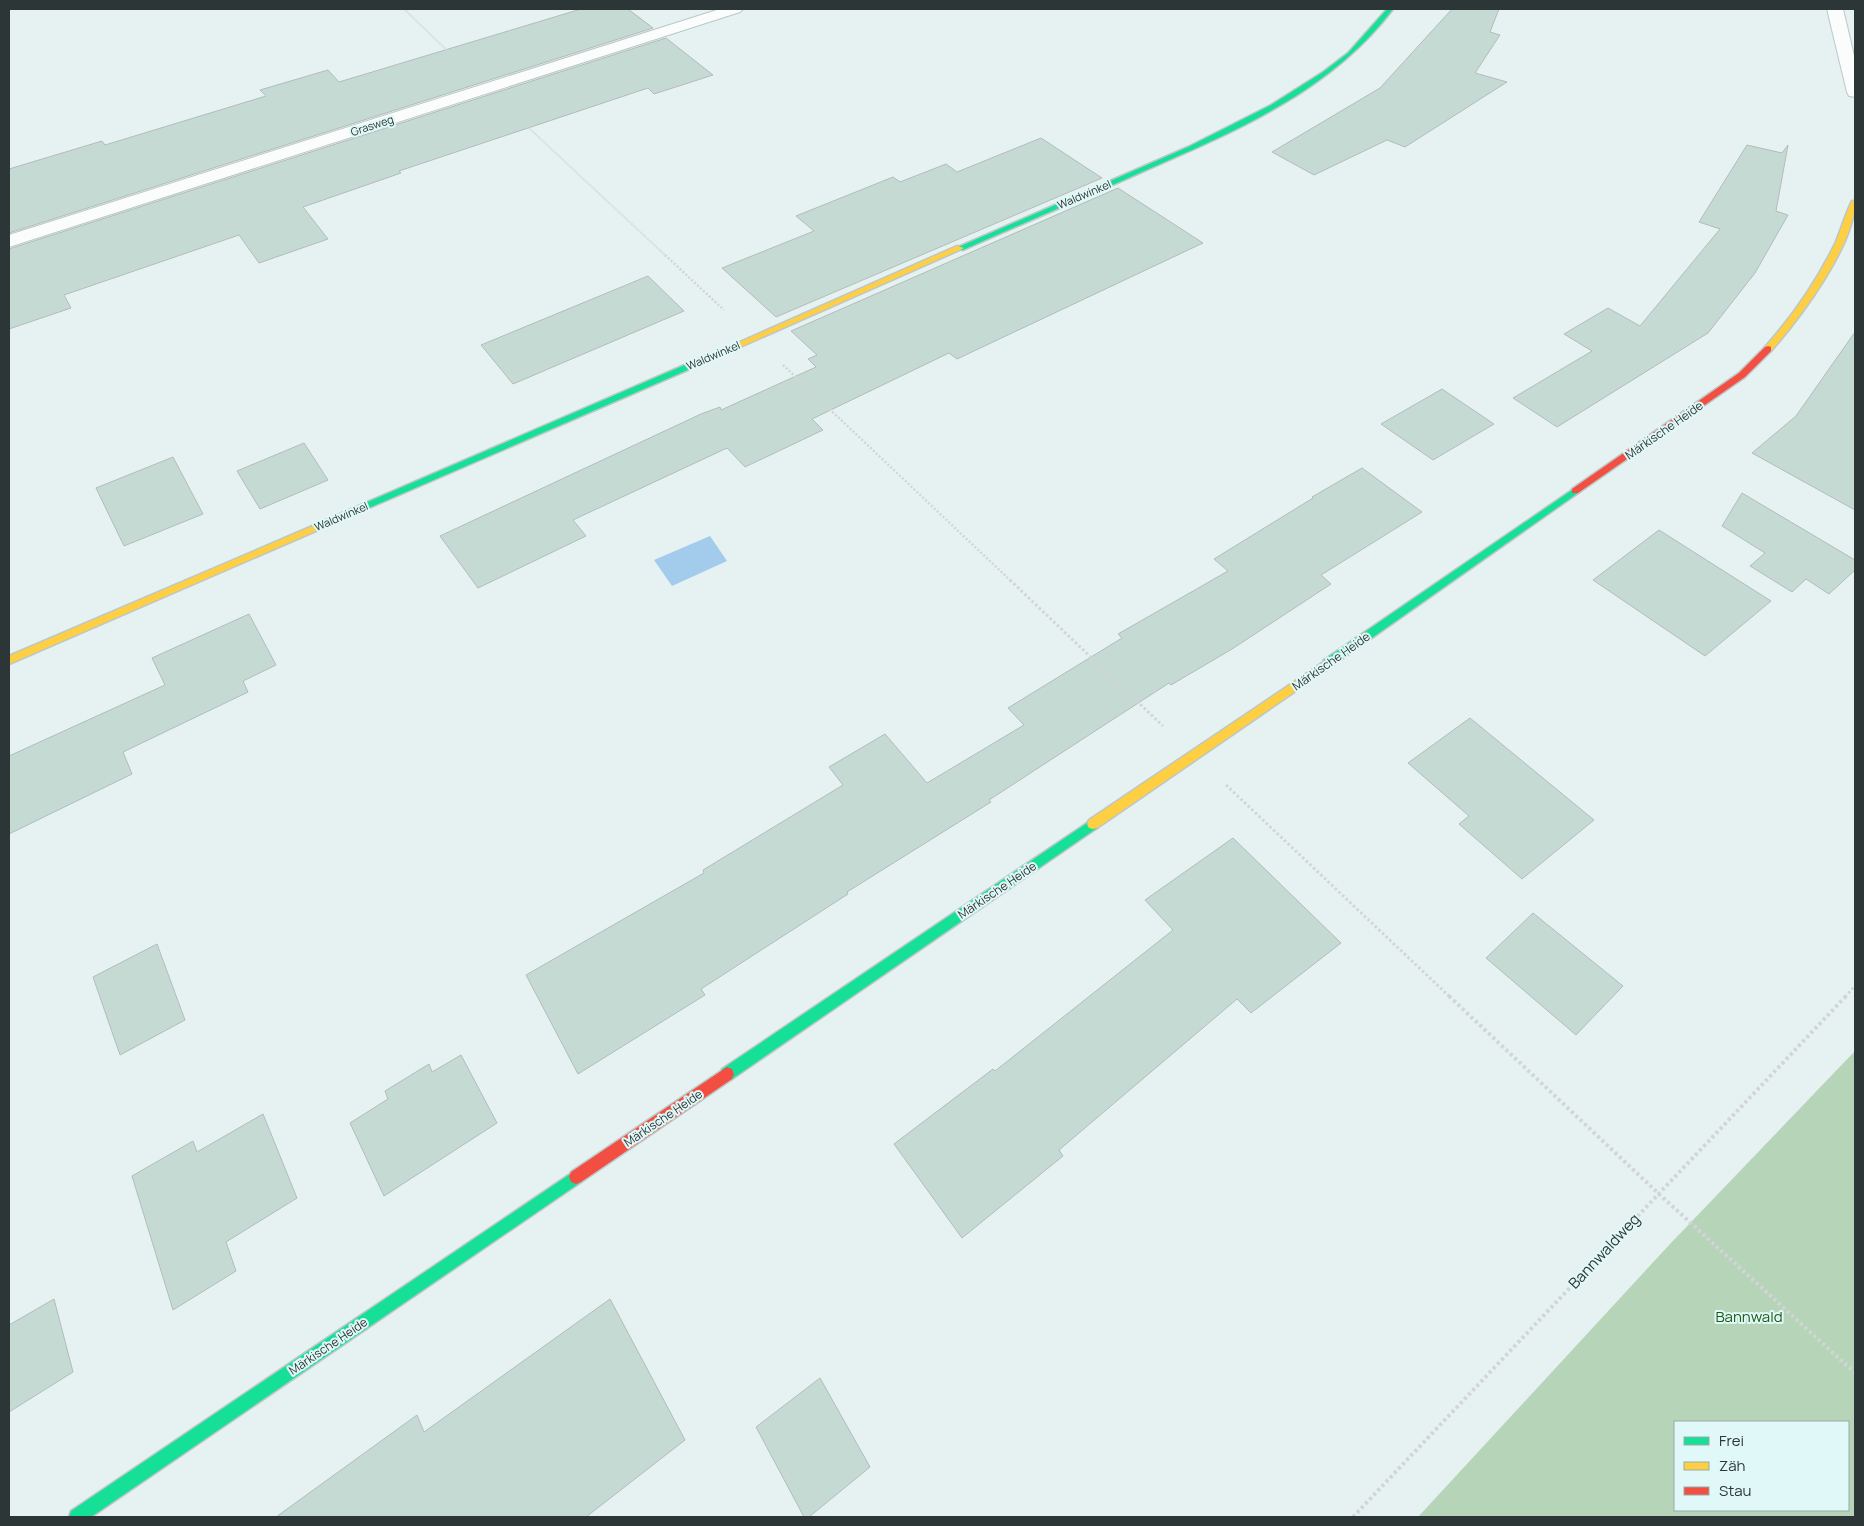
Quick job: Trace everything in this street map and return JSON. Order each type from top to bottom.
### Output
[{"type":"street","name":"Grasweg","points":[[9,241],[735,9]]},
{"type":"street","name":"Waldwinkel","points":[[9,660],[1207,141],[1295,96],[1353,52],[1377,27],[1390,9]]},
{"type":"street","points":[[1835,9],[1855,92]]},
{"type":"street","name":"Märkische Heide","points":[[77,1517],[1195,755],[1742,375],[1773,344],[1808,303],[1832,263],[1855,203]]},
{"type":"path","points":[[404,9],[1659,1194],[1855,1374]]},
{"type":"path","name":"Bannwaldweg","points":[[1353,1517],[1855,986]]},
{"type":"green space","name":"Bannwald","points":[[1855,1051],[1855,1517],[1418,1517],[1670,1244]]},
{"type":"water","points":[[710,536],[727,561],[672,586],[654,560]]},
{"type":"building","points":[[581,9],[628,9],[653,28],[9,233],[9,169],[102,141],[105,145],[266,96],[260,90],[328,70],[339,82]]},
{"type":"building","points":[[1452,9],[1499,9],[1490,32],[1500,35],[1475,73],[1507,82],[1405,147],[1387,140],[1314,175],[1272,152],[1380,88]]},
{"type":"building","points":[[666,38],[713,75],[654,94],[648,88],[399,171],[401,173],[303,207],[328,239],[259,263],[239,235],[64,295],[71,308],[9,329],[9,249]]},
{"type":"building","points":[[1041,138],[1102,178],[776,317],[722,268],[814,231],[796,216],[893,177],[900,182],[946,164],[957,172]]},
{"type":"building","points":[[1747,145],[1782,153],[1788,145],[1776,211],[1788,215],[1755,273],[1708,333],[1557,427],[1513,398],[1592,351],[1564,334],[1608,308],[1640,326],[1720,229],[1699,222]]},
{"type":"building","points":[[1118,188],[1203,243],[957,359],[949,353],[812,419],[823,430],[745,467],[727,448],[573,520],[586,536],[478,588],[440,536],[701,414],[720,407],[721,410],[816,367],[808,359],[817,355],[791,331]]},
{"type":"building","points":[[648,276],[684,311],[513,384],[481,345]]},
{"type":"building","points":[[1855,332],[1855,510],[1752,453],[1796,416]]},
{"type":"building","points":[[1442,389],[1494,424],[1433,460],[1381,424]]},
{"type":"building","points":[[304,443],[328,480],[260,509],[237,471]]},
{"type":"building","points":[[173,457],[203,514],[124,546],[96,488]]},
{"type":"building","points":[[1362,468],[1422,512],[1321,575],[1331,584],[1232,649],[1171,685],[1169,683],[989,800],[991,802],[847,892],[848,894],[701,989],[705,995],[578,1074],[526,975],[704,873],[703,870],[843,785],[829,767],[885,734],[927,783],[1024,725],[1008,708],[1122,638],[1118,634],[1228,571],[1214,559]]},
{"type":"building","points":[[1742,493],[1855,560],[1855,570],[1829,594],[1806,579],[1792,592],[1750,566],[1765,553],[1722,526]]},
{"type":"building","points":[[1659,530],[1771,601],[1705,656],[1593,580]]},
{"type":"building","points":[[249,614],[276,665],[243,681],[248,692],[123,752],[132,774],[9,834],[9,756],[165,685],[152,658]]},
{"type":"building","points":[[1470,718],[1594,820],[1522,879],[1459,824],[1469,816],[1408,763]]},
{"type":"building","points":[[1233,838],[1341,943],[1251,1013],[1237,999],[1059,1150],[1063,1156],[962,1238],[894,1144],[993,1069],[995,1071],[1173,930],[1145,900]]},
{"type":"building","points":[[1533,913],[1623,986],[1576,1035],[1486,958]]},
{"type":"building","points":[[157,944],[185,1020],[120,1055],[93,977]]},
{"type":"building","points":[[461,1055],[497,1123],[384,1196],[350,1123],[388,1099],[385,1091],[429,1064],[432,1072]]},
{"type":"building","points":[[263,1114],[297,1198],[226,1242],[236,1271],[173,1310],[132,1176],[193,1141],[197,1152]]},
{"type":"building","points":[[54,1299],[73,1372],[9,1412],[9,1325]]},
{"type":"building","points":[[610,1299],[685,1440],[586,1517],[276,1517],[417,1415],[424,1432]]},
{"type":"building","points":[[820,1378],[870,1467],[809,1517],[804,1517],[756,1427]]},
{"type":"traffic: fast","points":[[960,248],[1191,148],[1274,107],[1326,73],[1350,54],[1390,9]]},
{"type":"traffic: fast","points":[[315,528],[710,357]]},
{"type":"traffic: fast","points":[[1328,663],[1575,491]]},
{"type":"traffic: fast","points":[[727,1074],[1093,824]]},
{"type":"traffic: fast","points":[[77,1517],[576,1177]]},
{"type":"traffic: slow","points":[[1768,349],[1796,316],[1830,262],[1855,203]]},
{"type":"traffic: slow","points":[[710,357],[960,248]]},
{"type":"traffic: slow","points":[[9,660],[315,528]]},
{"type":"traffic: slow","points":[[1093,824],[1328,663]]},
{"type":"traffic: jam","points":[[1575,491],[1742,375],[1768,349]]},
{"type":"traffic: jam","points":[[576,1177],[727,1074]]}]
